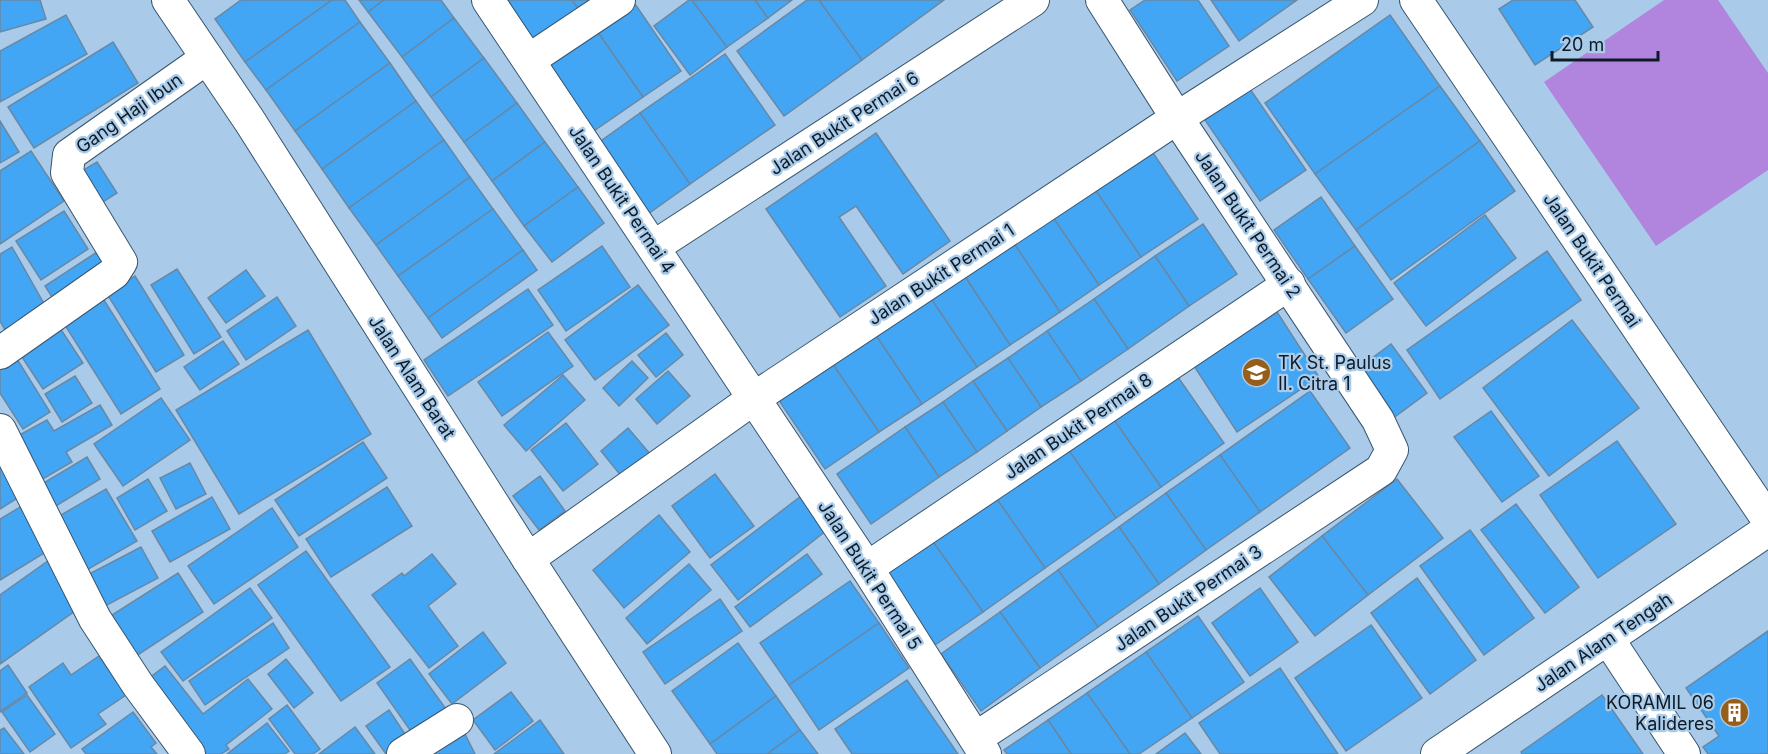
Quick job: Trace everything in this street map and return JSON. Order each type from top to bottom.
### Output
[{"type":"street","name":"Jalan Alam Barat","points":[[168,0],[656,754]]},
{"type":"street","name":"Jalan Bukit Permai 4","points":[[488,0],[655,246],[753,399]]},
{"type":"street","points":[[529,60],[619,0]]},
{"type":"street","name":"Jalan Bukit Permai 6","points":[[655,246],[1033,0]]},
{"type":"street","name":"Jalan Bukit Permai 2","points":[[1102,0],[1177,118],[1378,420],[1392,450]]},
{"type":"street","name":"Jalan Bukit Permai 1","points":[[528,559],[753,399],[1177,118],[1362,0]]},
{"type":"street","name":"Jalan Bukit Permai","points":[[1416,0],[1768,520]]},
{"type":"street","name":"Gang Haji Ibun","points":[[0,353],[114,273],[121,262],[67,173],[69,155],[207,58]]},
{"type":"street","name":"Jalan Bukit Permai 8","points":[[867,568],[1289,284]]},
{"type":"street","name":"Jalan Bukit Permai 5","points":[[753,399],[867,568],[981,746]]},
{"type":"street","points":[[0,430],[95,619],[138,685],[189,754]]},
{"type":"street","name":"Jalan Bukit Permai 3","points":[[981,746],[1382,470],[1392,450]]},
{"type":"street","name":"Jalan Alam Tengah","points":[[1437,754],[1768,530]]},
{"type":"street","points":[[1608,639],[1684,754]]},
{"type":"street","points":[[403,754],[457,720]]},
{"type":"shaded area","points":[[1664,0],[1718,0],[1768,73],[1768,170],[1656,246],[1544,82]]},
{"type":"building","points":[[0,0],[40,0],[46,19],[0,32]]},
{"type":"building","points":[[241,0],[332,0],[245,62],[215,19]]},
{"type":"building","points":[[332,0],[345,0],[360,22],[266,90],[245,62]]},
{"type":"building","points":[[359,0],[384,0],[368,12]]},
{"type":"building","points":[[384,0],[441,0],[454,18],[402,57],[368,12]]},
{"type":"building","points":[[497,0],[572,0],[578,8],[528,43]]},
{"type":"building","points":[[572,0],[589,0],[578,8]]},
{"type":"building","points":[[692,0],[727,47],[690,75],[654,26]]},
{"type":"building","points":[[692,0],[755,0],[768,18],[727,47]]},
{"type":"building","points":[[755,0],[792,0],[768,18]]},
{"type":"building","points":[[807,0],[819,0],[862,60],[784,116],[737,51]]},
{"type":"building","points":[[819,0],[944,0],[862,60]]},
{"type":"building","points":[[1145,0],[1198,0],[1229,46],[1177,81],[1130,10]]},
{"type":"building","points":[[1211,0],[1297,0],[1239,41]]},
{"type":"building","points":[[1513,0],[1575,0],[1593,27],[1535,65],[1499,9]]},
{"type":"building","points":[[635,4],[681,71],[643,97],[597,31]]},
{"type":"building","points":[[66,15],[87,54],[0,102],[0,51]]},
{"type":"building","points":[[1390,15],[1440,86],[1315,174],[1265,103]]},
{"type":"building","points":[[454,18],[484,58],[431,97],[402,57]]},
{"type":"building","points":[[360,22],[390,63],[295,131],[266,90]]},
{"type":"building","points":[[597,31],[643,97],[588,135],[542,68]]},
{"type":"building","points":[[113,42],[138,83],[34,148],[8,107]]},
{"type":"building","points":[[725,54],[775,125],[690,184],[640,113]]},
{"type":"building","points":[[484,58],[517,103],[464,142],[431,97]]},
{"type":"building","points":[[390,63],[416,101],[322,169],[295,131]]},
{"type":"building","points":[[1440,86],[1480,141],[1356,230],[1315,174]]},
{"type":"building","points":[[1250,89],[1306,170],[1260,201],[1205,120]]},
{"type":"building","points":[[416,101],[444,140],[349,208],[322,169]]},
{"type":"building","points":[[517,103],[545,142],[492,181],[464,142]]},
{"type":"building","points":[[640,113],[690,184],[648,214],[598,143]]},
{"type":"building","points":[[0,121],[19,152],[0,163]]},
{"type":"building","points":[[876,133],[950,241],[903,274],[856,206],[839,217],[886,286],[840,317],[766,209]]},
{"type":"building","points":[[444,140],[470,177],[376,245],[349,208]]},
{"type":"building","points":[[1480,141],[1515,191],[1391,280],[1356,230]]},
{"type":"building","points":[[545,142],[578,187],[524,226],[492,181]]},
{"type":"building","points":[[1151,150],[1198,219],[1141,257],[1094,188]]},
{"type":"building","points":[[31,151],[64,201],[0,244],[0,171]]},
{"type":"building","points":[[97,162],[117,193],[95,207],[75,175]]},
{"type":"building","points":[[470,177],[493,209],[398,276],[376,245]]},
{"type":"building","points":[[578,187],[604,223],[552,262],[524,226]]},
{"type":"building","points":[[1094,188],[1141,257],[1099,285],[1052,216]]},
{"type":"building","points":[[1321,197],[1355,246],[1308,279],[1274,230]]},
{"type":"building","points":[[493,209],[523,250],[428,318],[398,276]]},
{"type":"building","points":[[64,211],[88,249],[41,280],[16,241]]},
{"type":"building","points":[[1485,215],[1516,258],[1426,326],[1394,283]]},
{"type":"building","points":[[1052,216],[1099,285],[1060,312],[1013,242]]},
{"type":"building","points":[[1203,224],[1237,274],[1189,306],[1155,256]]},
{"type":"building","points":[[1013,242],[1060,312],[1010,345],[964,275]]},
{"type":"building","points":[[602,246],[630,287],[566,331],[538,290]]},
{"type":"building","points":[[1355,246],[1393,299],[1346,333],[1308,279]]},
{"type":"building","points":[[12,247],[47,309],[6,332],[0,321],[0,254]]},
{"type":"building","points":[[523,250],[537,270],[442,338],[428,318]]},
{"type":"building","points":[[1547,251],[1581,300],[1440,399],[1407,350]]},
{"type":"building","points":[[97,252],[111,274],[59,308],[45,286]]},
{"type":"building","points":[[1155,256],[1189,306],[1128,349],[1094,299]]},
{"type":"building","points":[[177,269],[221,337],[194,354],[151,285]]},
{"type":"building","points":[[246,270],[265,296],[226,323],[208,298]]},
{"type":"building","points":[[964,275],[1010,345],[977,367],[930,297]]},
{"type":"building","points":[[135,276],[184,355],[156,372],[107,294]]},
{"type":"building","points":[[638,285],[669,325],[595,380],[565,340]]},
{"type":"building","points":[[528,289],[553,325],[448,396],[424,360]]},
{"type":"building","points":[[102,297],[160,389],[121,414],[63,322]]},
{"type":"building","points":[[277,297],[296,326],[246,360],[227,331]]},
{"type":"building","points":[[930,297],[977,367],[922,404],[875,334]]},
{"type":"building","points":[[1094,299],[1128,349],[1081,381],[1047,331]]},
{"type":"building","name":"TK St. Paulus II. Citra 1","points":[[1277,312],[1319,377],[1237,432],[1194,366]]},
{"type":"building","points":[[1572,320],[1639,408],[1549,476],[1483,388]]},
{"type":"building","points":[[56,322],[83,363],[43,389],[16,348]]},
{"type":"building","points":[[308,330],[371,434],[239,514],[176,410]]},
{"type":"building","points":[[1047,331],[1081,381],[1041,407],[1008,358]]},
{"type":"building","points":[[548,332],[573,366],[502,416],[478,382]]},
{"type":"building","points":[[666,333],[683,355],[656,377],[638,355]]},
{"type":"building","points":[[875,334],[922,404],[879,432],[832,363]]},
{"type":"building","points":[[223,341],[239,364],[200,390],[184,367]]},
{"type":"building","points":[[1391,344],[1427,393],[1392,419],[1356,370]]},
{"type":"building","points":[[12,351],[50,412],[23,429],[0,393],[0,359]]},
{"type":"building","points":[[1008,358],[1041,407],[1007,431],[973,381]]},
{"type":"building","points":[[632,361],[648,378],[619,406],[603,388]]},
{"type":"building","points":[[832,363],[879,432],[825,469],[778,399]]},
{"type":"building","points":[[1173,370],[1224,443],[1161,487],[1110,414]]},
{"type":"building","points":[[668,371],[690,396],[657,424],[636,399]]},
{"type":"building","points":[[563,375],[585,400],[526,451],[504,425]]},
{"type":"building","points":[[75,376],[92,403],[62,422],[45,394]]},
{"type":"building","points":[[973,381],[1007,431],[977,452],[943,402]]},
{"type":"building","points":[[1310,391],[1350,448],[1260,512],[1220,455]]},
{"type":"building","points":[[161,398],[190,440],[123,486],[94,444]]},
{"type":"building","points":[[943,402],[977,452],[939,477],[905,427]]},
{"type":"building","points":[[100,405],[112,425],[66,452],[72,462],[34,484],[10,440],[47,420],[54,431]]},
{"type":"building","points":[[1491,411],[1539,476],[1502,502],[1454,437]]},
{"type":"building","points":[[1110,414],[1161,487],[1116,518],[1065,445]]},
{"type":"building","points":[[566,423],[598,464],[563,491],[531,450]]},
{"type":"building","points":[[905,427],[939,477],[871,524],[837,474]]},
{"type":"building","points":[[628,428],[650,454],[622,477],[601,451]]},
{"type":"building","points":[[1617,441],[1676,524],[1598,578],[1540,495]]},
{"type":"building","points":[[363,442],[387,478],[299,536],[275,500]]},
{"type":"building","points":[[1065,445],[1116,518],[1045,568],[994,495]]},
{"type":"building","points":[[0,448],[27,492],[0,509]]},
{"type":"building","points":[[1220,455],[1260,512],[1206,550],[1166,493]]},
{"type":"building","points":[[87,457],[100,479],[51,509],[37,487]]},
{"type":"building","points":[[190,463],[206,494],[176,509],[160,478]]},
{"type":"building","points":[[715,474],[754,526],[710,558],[672,506]]},
{"type":"building","points":[[540,476],[565,511],[539,530],[513,496]]},
{"type":"building","points":[[148,479],[167,511],[135,530],[117,498]]},
{"type":"building","points":[[1397,479],[1443,538],[1368,595],[1322,536]]},
{"type":"building","points":[[387,487],[412,526],[331,577],[306,539]]},
{"type":"building","points":[[106,489],[137,541],[85,571],[54,519]]},
{"type":"building","points":[[1166,493],[1206,550],[1159,584],[1119,527]]},
{"type":"building","points":[[994,495],[1045,568],[983,612],[931,539]]},
{"type":"building","points":[[801,496],[827,530],[738,600],[711,565]]},
{"type":"building","points":[[212,497],[230,529],[170,562],[152,531]]},
{"type":"building","points":[[27,503],[54,547],[0,580],[0,519]]},
{"type":"building","points":[[1516,504],[1579,587],[1545,613],[1481,530]]},
{"type":"building","points":[[272,508],[298,547],[214,604],[188,566]]},
{"type":"building","points":[[659,515],[690,552],[624,608],[593,570]]},
{"type":"building","points":[[1119,527],[1159,584],[1098,627],[1058,570]]},
{"type":"building","points":[[1470,530],[1534,618],[1484,655],[1420,566]]},
{"type":"building","points":[[1322,536],[1368,595],[1315,636],[1269,577]]},
{"type":"building","points":[[931,539],[983,612],[935,645],[884,572]]},
{"type":"building","points":[[141,547],[158,578],[105,606],[89,574]]},
{"type":"building","points":[[306,551],[390,667],[341,701],[258,585]]},
{"type":"building","points":[[432,554],[456,584],[428,606],[458,646],[429,668],[372,595],[402,573],[404,576]]},
{"type":"building","points":[[807,554],[822,574],[750,627],[735,607]]},
{"type":"building","points":[[52,558],[85,604],[0,664],[0,595]]},
{"type":"building","points":[[689,564],[711,590],[647,644],[626,618]]},
{"type":"building","points":[[1058,570],[1098,627],[1040,668],[1000,612]]},
{"type":"building","points":[[178,573],[203,612],[127,662],[101,622]]},
{"type":"building","points":[[1417,578],[1476,660],[1430,694],[1371,613]]},
{"type":"building","points":[[850,581],[879,623],[789,685],[760,643]]},
{"type":"building","points":[[250,588],[272,618],[183,681],[161,652]]},
{"type":"building","points":[[1260,588],[1298,642],[1250,676],[1212,623]]},
{"type":"building","points":[[720,599],[742,631],[665,684],[643,652]]},
{"type":"building","points":[[1000,612],[1040,668],[981,711],[941,654]]},
{"type":"building","points":[[1198,616],[1244,682],[1192,718],[1146,652]]},
{"type":"building","points":[[273,623],[289,648],[205,705],[189,681]]},
{"type":"building","points":[[879,623],[909,668],[819,730],[789,685]]},
{"type":"building","points":[[1371,625],[1422,698],[1346,751],[1295,678]]},
{"type":"building","name":"KORAMIL 06 Kalideres","points":[[1768,631],[1768,754],[1708,754],[1703,747],[1719,736],[1686,688]]},
{"type":"building","points":[[483,632],[506,663],[452,704],[429,674]]},
{"type":"building","points":[[738,643],[776,696],[710,744],[672,691]]},
{"type":"building","points":[[1146,652],[1192,718],[1139,754],[1130,754],[1087,693]]},
{"type":"building","points":[[99,656],[126,695],[98,714],[106,724],[71,748],[29,687],[63,663],[71,675]]},
{"type":"building","points":[[286,659],[313,693],[294,708],[268,674]]},
{"type":"building","points":[[410,659],[451,716],[417,740],[377,683]]},
{"type":"building","points":[[8,665],[27,693],[0,712],[0,671]]},
{"type":"building","points":[[165,666],[203,714],[248,679],[272,709],[226,745],[229,749],[221,754],[194,754],[140,685]]},
{"type":"building","points":[[1280,668],[1338,754],[1220,754],[1199,723]]},
{"type":"building","points":[[907,680],[958,754],[852,754],[835,729]]},
{"type":"building","points":[[511,692],[533,721],[495,750],[473,720]]},
{"type":"building","points":[[1087,693],[1130,754],[1071,754],[1048,720]]},
{"type":"building","points":[[27,695],[55,734],[30,752],[2,712]]},
{"type":"building","points":[[1602,695],[1643,754],[1522,754],[1521,752]]},
{"type":"building","points":[[776,696],[800,730],[767,754],[717,754],[710,744]]},
{"type":"building","points":[[287,705],[320,749],[313,754],[295,754],[269,719]]},
{"type":"building","points":[[389,710],[413,746],[401,754],[386,754],[366,726]]},
{"type":"building","points":[[133,712],[156,743],[151,747],[157,754],[86,754],[82,749]]},
{"type":"building","points":[[540,720],[564,754],[494,754]]},
{"type":"building","points":[[1048,720],[1071,754],[1007,754],[1004,750]]},
{"type":"building","points":[[267,723],[289,751],[285,754],[227,754]]},
{"type":"building","points":[[355,727],[375,754],[319,754]]},
{"type":"building","points":[[4,728],[24,754],[0,754],[0,730]]},
{"type":"building","points":[[800,730],[818,754],[767,754]]},
{"type":"building","points":[[464,732],[475,754],[419,754]]},
{"type":"building","points":[[1185,733],[1201,754],[1156,754]]},
{"type":"place","name":"TK St. Paulus II. Citra 1","points":[[1257,372]]},
{"type":"place","name":"KORAMIL 06 Kalideres","points":[[1735,712]]}]
